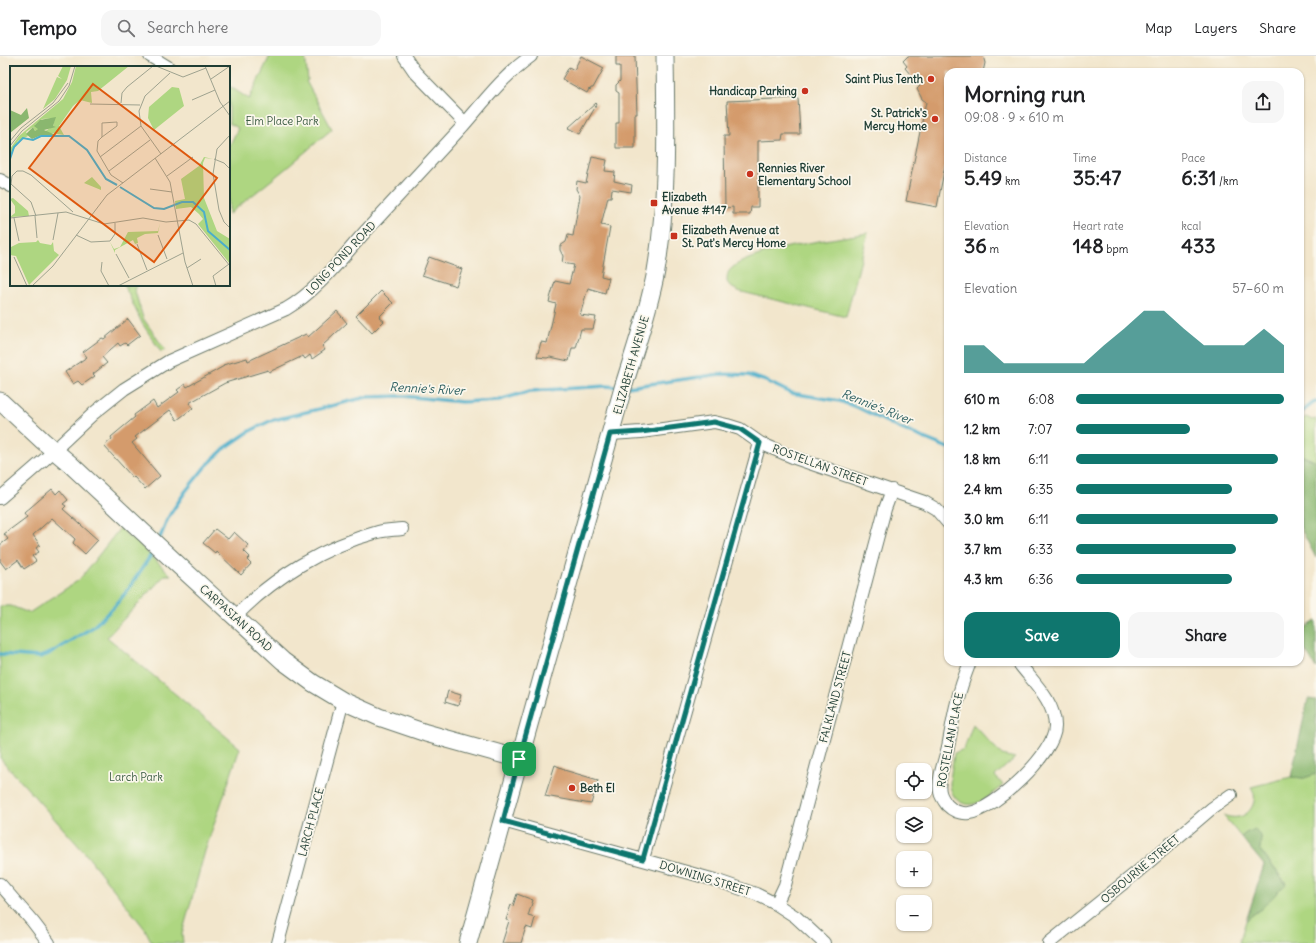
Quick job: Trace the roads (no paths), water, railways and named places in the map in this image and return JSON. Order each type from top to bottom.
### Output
[{"type":"main road","name":"ELIZABETH AVENUE","points":[[468,943],[610,434],[650,298],[656,271],[661,232],[665,174],[665,56]]},
{"type":"main road","name":"CARPASIAN ROAD","points":[[0,401],[69,462],[174,561],[299,674],[343,701],[379,717],[519,759]]},
{"type":"street","points":[[150,56],[166,66]]},
{"type":"street","points":[[404,56],[415,72],[464,123]]},
{"type":"street","name":"LONG POND ROAD","points":[[0,498],[108,400],[142,377],[169,361],[286,309],[298,302],[333,270],[491,92],[531,56]]},
{"type":"street","points":[[0,180],[10,185]]},
{"type":"street","name":"ROSTELLAN STREET","points":[[610,434],[641,432],[714,422],[740,429],[760,443],[795,458],[892,490]]},
{"type":"street","points":[[643,859],[760,443]]},
{"type":"street","points":[[892,490],[924,502],[936,509],[944,518]]},
{"type":"street","name":"FALKLAND STREET","points":[[776,904],[785,885],[885,509],[892,490]]},
{"type":"street","points":[[235,617],[255,596],[288,572],[312,559],[371,534],[402,529]]},
{"type":"street","name":"ROSTELLAN PLACE","points":[[969,666],[957,702],[940,782],[940,792],[944,800],[950,808],[958,813],[968,813],[980,810],[1000,797],[1031,769],[1044,754],[1051,740],[1056,728],[1054,715],[1050,705],[1021,666]]},
{"type":"street","name":"LARCH PLACE","points":[[278,943],[343,701]]},
{"type":"street","name":"OSBOURNE STREET","points":[[1049,943],[1136,873],[1211,809],[1231,795]]},
{"type":"street","name":"DOWNING STREET","points":[[503,821],[643,859],[715,880],[756,894],[776,904],[796,917],[824,943]]},
{"type":"street","points":[[0,884],[50,943]]},
{"type":"waterway","name":"Rennie's River","points":[[628,387],[721,374],[748,375],[766,381],[791,393],[840,401],[944,446]]},
{"type":"waterway","name":"Rennie's River","points":[[159,540],[171,513],[185,492],[205,467],[225,448],[250,431],[270,421],[367,397],[402,396],[462,402],[499,400],[530,391],[606,386],[618,387]]},
{"type":"waterway","name":"Rennie's River","points":[[1304,410],[1316,401]]},
{"type":"waterway","name":"Rennie's River","points":[[0,654],[40,657],[51,653],[93,627],[114,607],[127,591],[155,549]]},
{"type":"place","name":"Saint Pius Tenth","points":[[931,79]]},
{"type":"place","name":"Handicap Parking","points":[[805,91]]},
{"type":"place","name":"St. Patrick's Mercy Home","points":[[935,119]]},
{"type":"place","name":"Rennies River Elementary School","points":[[750,174]]},
{"type":"place","name":"Elizabeth Avenue #147","points":[[654,203]]},
{"type":"place","name":"Elizabeth Avenue at St. Pat's Mercy Home","points":[[674,236]]},
{"type":"place","name":"Beth El","points":[[572,788]]},
{"type":"park label","name":"Elm Place Park","points":[[282,121]]},
{"type":"park label","name":"Larch Park","points":[[136,777]]}]
